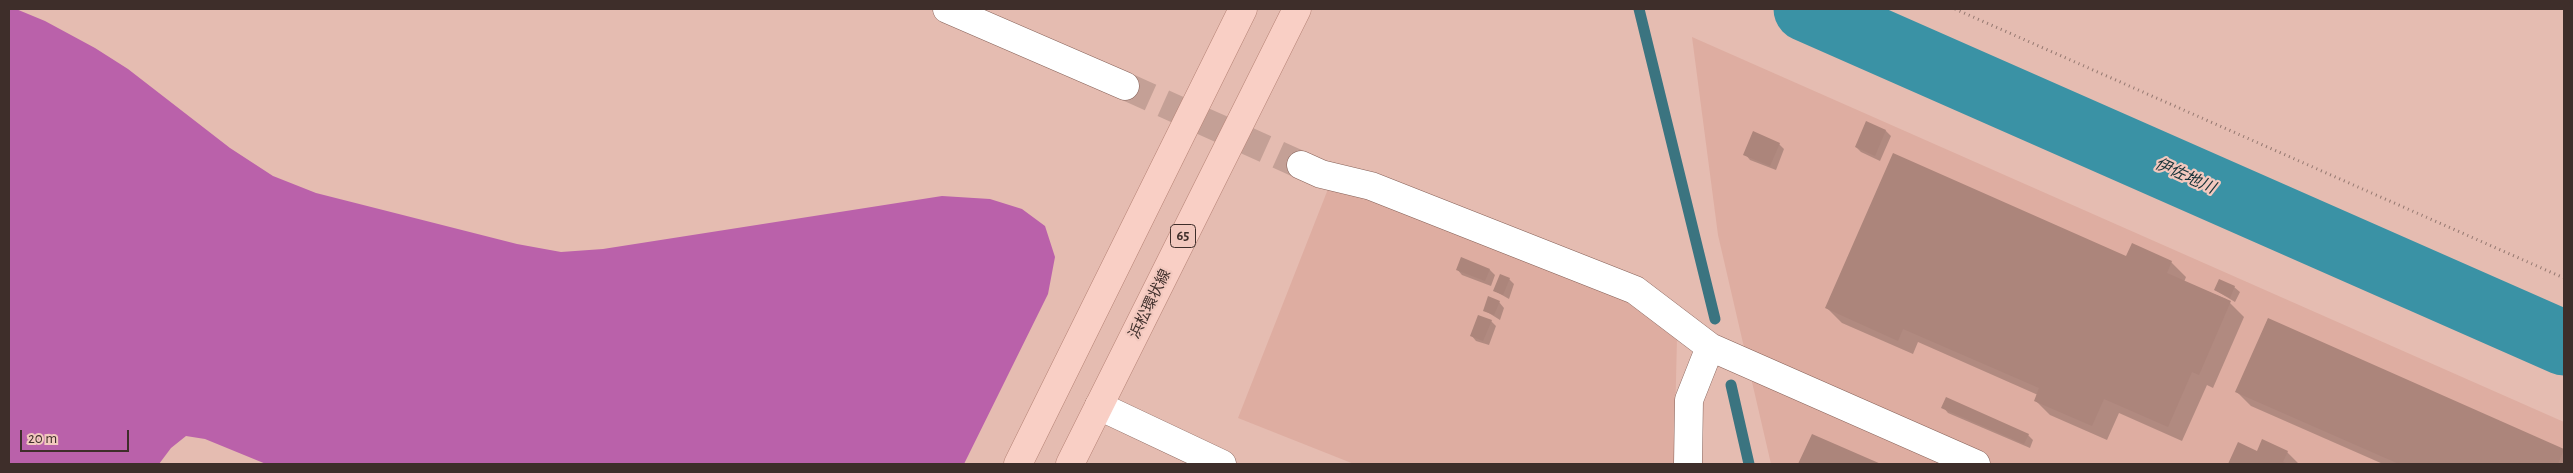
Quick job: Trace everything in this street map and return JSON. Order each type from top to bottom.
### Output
[{"type":"main road","points":[[1018,464],[1243,9]]},
{"type":"main road","name":"浜松環状線","points":[[1070,464],[1297,9]]},
{"type":"street","points":[[947,9],[1125,86]]},
{"type":"street","points":[[1301,165],[1322,174],[1371,186],[1635,290],[1710,347],[1976,464]]},
{"type":"street","points":[[1688,464],[1689,400],[1710,347]]},
{"type":"street","points":[[1099,406],[1222,464]]},
{"type":"path","points":[[1955,9],[2564,278]]},
{"type":"shaded area","points":[[9,9],[16,9],[45,21],[95,48],[128,69],[230,148],[273,176],[316,193],[517,244],[561,252],[603,249],[942,196],[990,199],[1022,209],[1045,226],[1055,257],[1048,294],[964,464],[266,464],[205,439],[186,436],[171,448],[159,464],[9,464]]},
{"type":"shaded area","points":[[1692,37],[2564,422],[2564,464],[1771,464],[1718,235]]},
{"type":"shaded area","points":[[1328,189],[1366,198],[1628,302],[1677,338],[1674,464],[1354,464],[1238,418]]},
{"type":"building","points":[[1866,121],[1886,130],[1875,156],[1855,147]]},
{"type":"building","points":[[1753,131],[1780,143],[1770,166],[1743,155]]},
{"type":"building","points":[[1893,153],[2126,256],[2132,243],[2172,261],[2167,273],[2231,301],[2199,375],[2192,372],[2168,427],[2104,399],[2092,426],[2034,401],[2039,388],[1903,329],[1898,341],[1825,308]]},
{"type":"building","points":[[1461,257],[1490,269],[1485,281],[1456,270]]},
{"type":"building","points":[[1500,274],[1510,278],[1503,295],[1493,291]]},
{"type":"building","points":[[2219,279],[2235,286],[2230,298],[2214,290]]},
{"type":"building","points":[[1488,296],[1500,301],[1494,315],[1483,311]]},
{"type":"building","points":[[1478,315],[1492,320],[1483,341],[1470,336]]},
{"type":"building","points":[[2268,318],[2564,449],[2558,464],[2399,464],[2235,392]]},
{"type":"building","points":[[1946,397],[2029,434],[2024,444],[1941,408]]},
{"type":"building","points":[[1812,434],[1881,464],[1798,464]]},
{"type":"building","points":[[2262,439],[2288,451],[2283,462],[2288,464],[2228,464],[2238,442],[2257,451]]},
{"type":"waterway","points":[[1639,9],[1715,319]]},
{"type":"waterway","name":"伊佐地川","points":[[1806,9],[2564,343]]},
{"type":"waterway","points":[[1731,385],[1749,464]]},
{"type":"tunnel","points":[[1125,86],[1301,165]]}]
